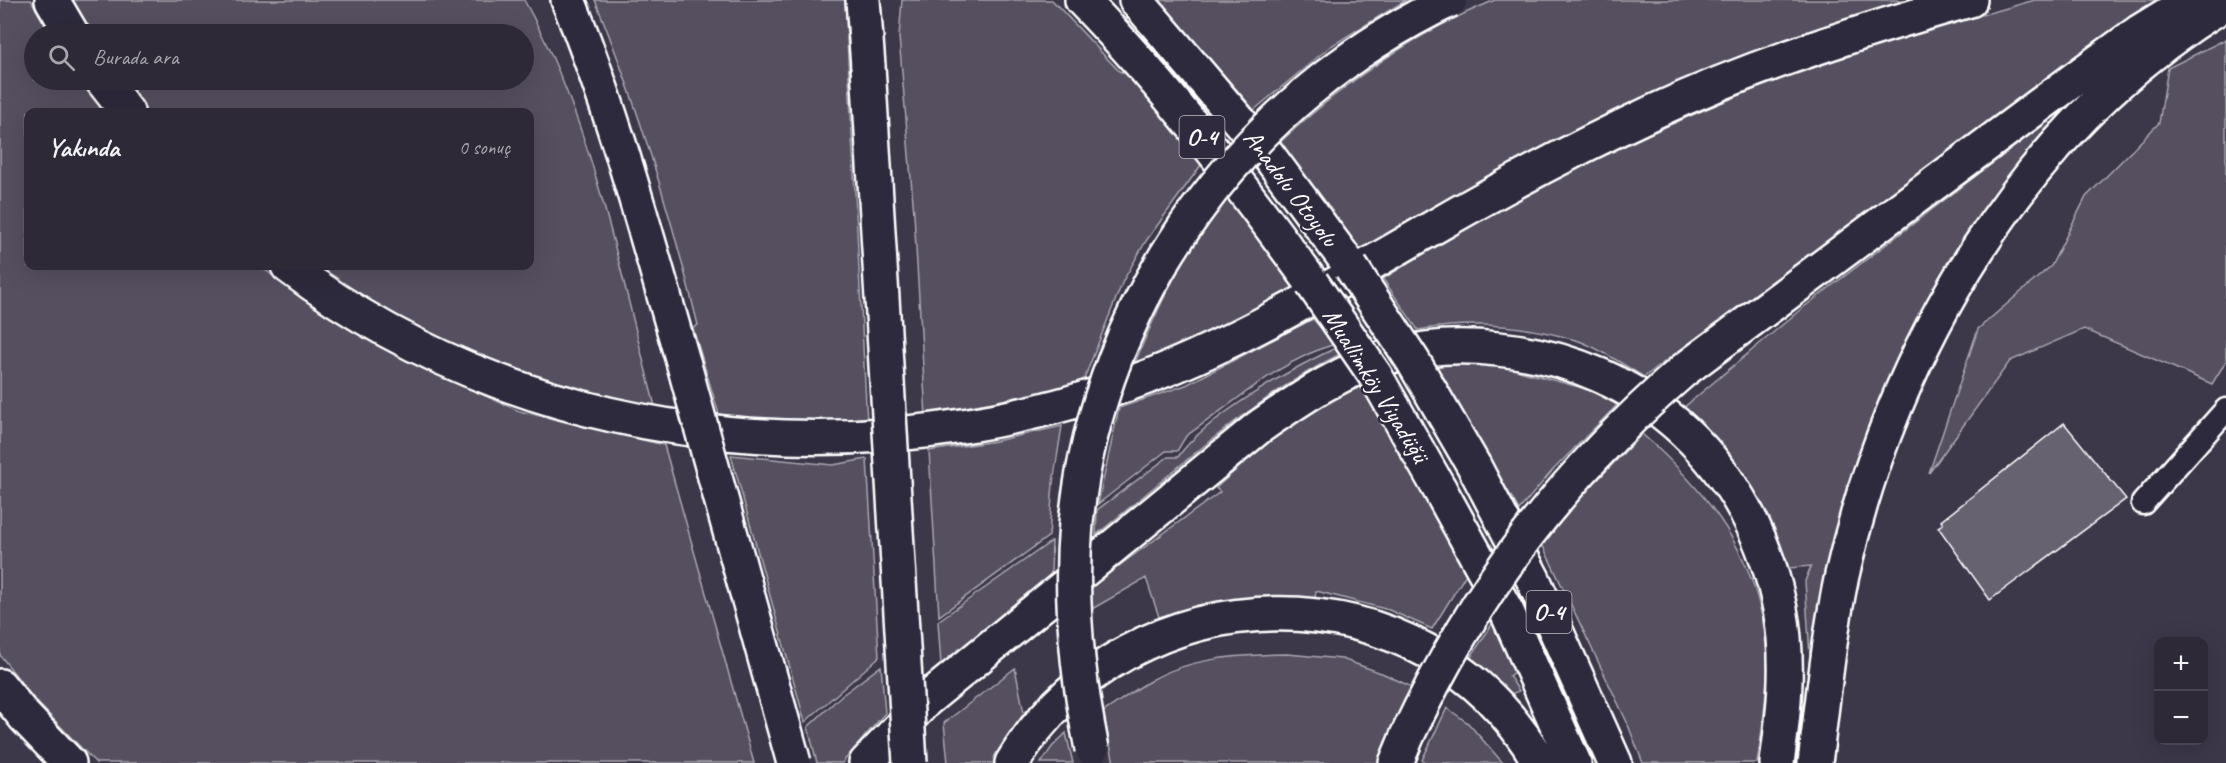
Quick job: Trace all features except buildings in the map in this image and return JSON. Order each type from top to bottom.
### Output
[{"type":"highway","points":[[52,0],[66,24]]},
{"type":"highway","points":[[568,0],[626,165],[794,763]]},
{"type":"highway","points":[[863,0],[910,763]]},
{"type":"highway","name":"Anadolu Otoyolu","points":[[1082,0],[1160,85],[1239,183],[1312,283]]},
{"type":"highway","name":"Anadolu Otoyolu","points":[[1136,0],[1268,155],[1351,267]]},
{"type":"highway","points":[[1094,756],[1076,650],[1074,567],[1076,523],[1090,437],[1105,388],[1149,285],[1180,233],[1210,190],[1272,122],[1313,84],[1364,47],[1450,0]]},
{"type":"highway","points":[[294,270],[386,328],[441,357],[496,380],[577,406],[655,423],[774,437],[855,437],[965,426],[1070,403],[1192,358],[1250,330],[1370,265],[1509,184],[1652,113],[1718,84],[1826,44],[1970,0]]},
{"type":"highway","points":[[1402,749],[1452,645],[1525,536],[1591,457],[1636,411],[1684,370],[2084,72],[2139,32],[2191,0]]},
{"type":"highway","points":[[1815,763],[1836,610],[1853,532],[1888,426],[1934,324],[2005,210],[2079,119],[2142,62],[2183,31],[2226,3]]},
{"type":"highway","points":[[110,90],[124,108]]},
{"type":"highway","name":"Muallimköy Viyadüğü","points":[[1351,267],[1413,361],[1474,466],[1533,579],[1615,763]]},
{"type":"highway","name":"Muallimköy Viyadüğü","points":[[1312,283],[1375,375],[1439,488],[1506,612],[1574,763]]},
{"type":"highway","points":[[866,763],[926,700],[1259,427],[1312,390],[1351,371],[1394,355],[1450,347],[1516,350],[1580,365],[1618,383],[1652,405],[1686,433],[1712,460],[1743,506],[1761,542],[1780,608],[1785,672],[1777,763]]},
{"type":"highway","points":[[1012,763],[1060,703],[1101,669],[1167,633],[1227,617],[1278,612],[1322,616],[1363,624],[1415,644],[1451,666],[1497,704],[1540,763]]},
{"type":"highway","points":[[0,686],[24,716],[69,763]]},
{"type":"street","points":[[2143,503],[2226,410]]},
{"type":"shaded area","points":[[0,0],[31,0],[44,24],[24,24],[24,90],[90,90],[103,108],[24,108],[24,270],[265,270],[350,329],[444,377],[519,411],[664,445],[754,763],[96,763],[34,699],[0,655]]},
{"type":"shaded area","points":[[68,0],[524,0],[549,48],[587,149],[617,253],[656,410],[549,382],[470,355],[410,326],[316,270],[534,270],[534,108],[142,108],[128,90],[534,90],[534,24],[83,24]]},
{"type":"shaded area","points":[[595,0],[845,0],[867,423],[721,421],[693,328],[698,325],[665,202],[639,120]]},
{"type":"shaded area","points":[[902,0],[1052,0],[1119,71],[1130,75],[1204,161],[1146,241],[1123,281],[1082,384],[926,417],[914,214],[899,37]]},
{"type":"shaded area","points":[[1159,0],[1406,0],[1331,46],[1254,110]]},
{"type":"shaded area","points":[[1495,0],[1933,0],[1363,253],[1278,144],[1327,101],[1380,62],[1436,28]]},
{"type":"shaded area","points":[[2035,0],[2168,0],[1809,254],[1644,377],[1587,344],[1539,331],[1479,325],[1418,330],[1383,279],[1533,192],[1690,116],[1826,62]]},
{"type":"shaded area","points":[[2226,39],[2226,361],[2212,384],[2084,329],[2010,361],[1929,473],[1978,329],[2051,266],[2086,197],[2159,123],[2168,68]]},
{"type":"shaded area","points":[[2048,121],[2054,126],[1970,239],[1811,671],[1805,581],[1811,566],[1789,568],[1771,522],[1747,481],[1718,443],[1683,408],[1800,310]]},
{"type":"shaded area","points":[[1227,197],[1296,291],[1132,370],[1173,280],[1198,238]]},
{"type":"shaded area","points":[[1313,319],[1335,344],[1295,361],[1258,384],[1186,436],[1177,451],[1166,451],[1098,504],[1119,408],[1186,385]]},
{"type":"shaded area","points":[[1338,347],[1342,353],[1309,371],[1245,414],[1096,535],[1097,510],[1168,457],[1178,457],[1208,426],[1228,410],[1275,380]]},
{"type":"shaded area","points":[[1473,358],[1521,364],[1519,371],[1590,390],[1617,405],[1552,471],[1519,510],[1433,363]]},
{"type":"shaded area","points":[[1356,381],[1396,438],[1468,571],[1432,629],[1389,610],[1316,591],[1315,598],[1257,598],[1159,617],[1146,578],[1092,609],[1090,587],[1220,492],[1216,488],[1283,430],[1317,404]]},
{"type":"shaded area","points":[[1062,426],[1053,483],[1049,536],[939,616],[929,451],[996,441]]},
{"type":"shaded area","points":[[1642,434],[1692,483],[1713,509],[1732,537],[1758,598],[1765,632],[1767,668],[1757,763],[1643,763],[1626,720],[1542,544],[1583,495]]},
{"type":"shaded area","points":[[731,455],[833,465],[867,459],[879,657],[805,722]]},
{"type":"shaded area","points":[[1052,541],[1051,574],[941,665],[938,621]]},
{"type":"shaded area","points":[[1494,621],[1507,648],[1514,672],[1509,676],[1519,691],[1511,694],[1469,660]]},
{"type":"shaded area","points":[[1287,654],[1342,659],[1412,687],[1388,737],[1391,739],[1380,763],[1114,763],[1103,712],[1144,685],[1165,673],[1199,662],[1252,655]]},
{"type":"shaded area","points":[[881,666],[885,713],[842,763],[817,763],[808,727],[841,696]]},
{"type":"shaded area","points":[[1015,668],[1024,713],[994,763],[948,763],[944,723]]},
{"type":"shaded area","points":[[1447,708],[1468,723],[1503,763],[1426,763],[1422,760]]},
{"type":"shaded area","points":[[1066,733],[1073,763],[1041,763],[1052,747]]}]
